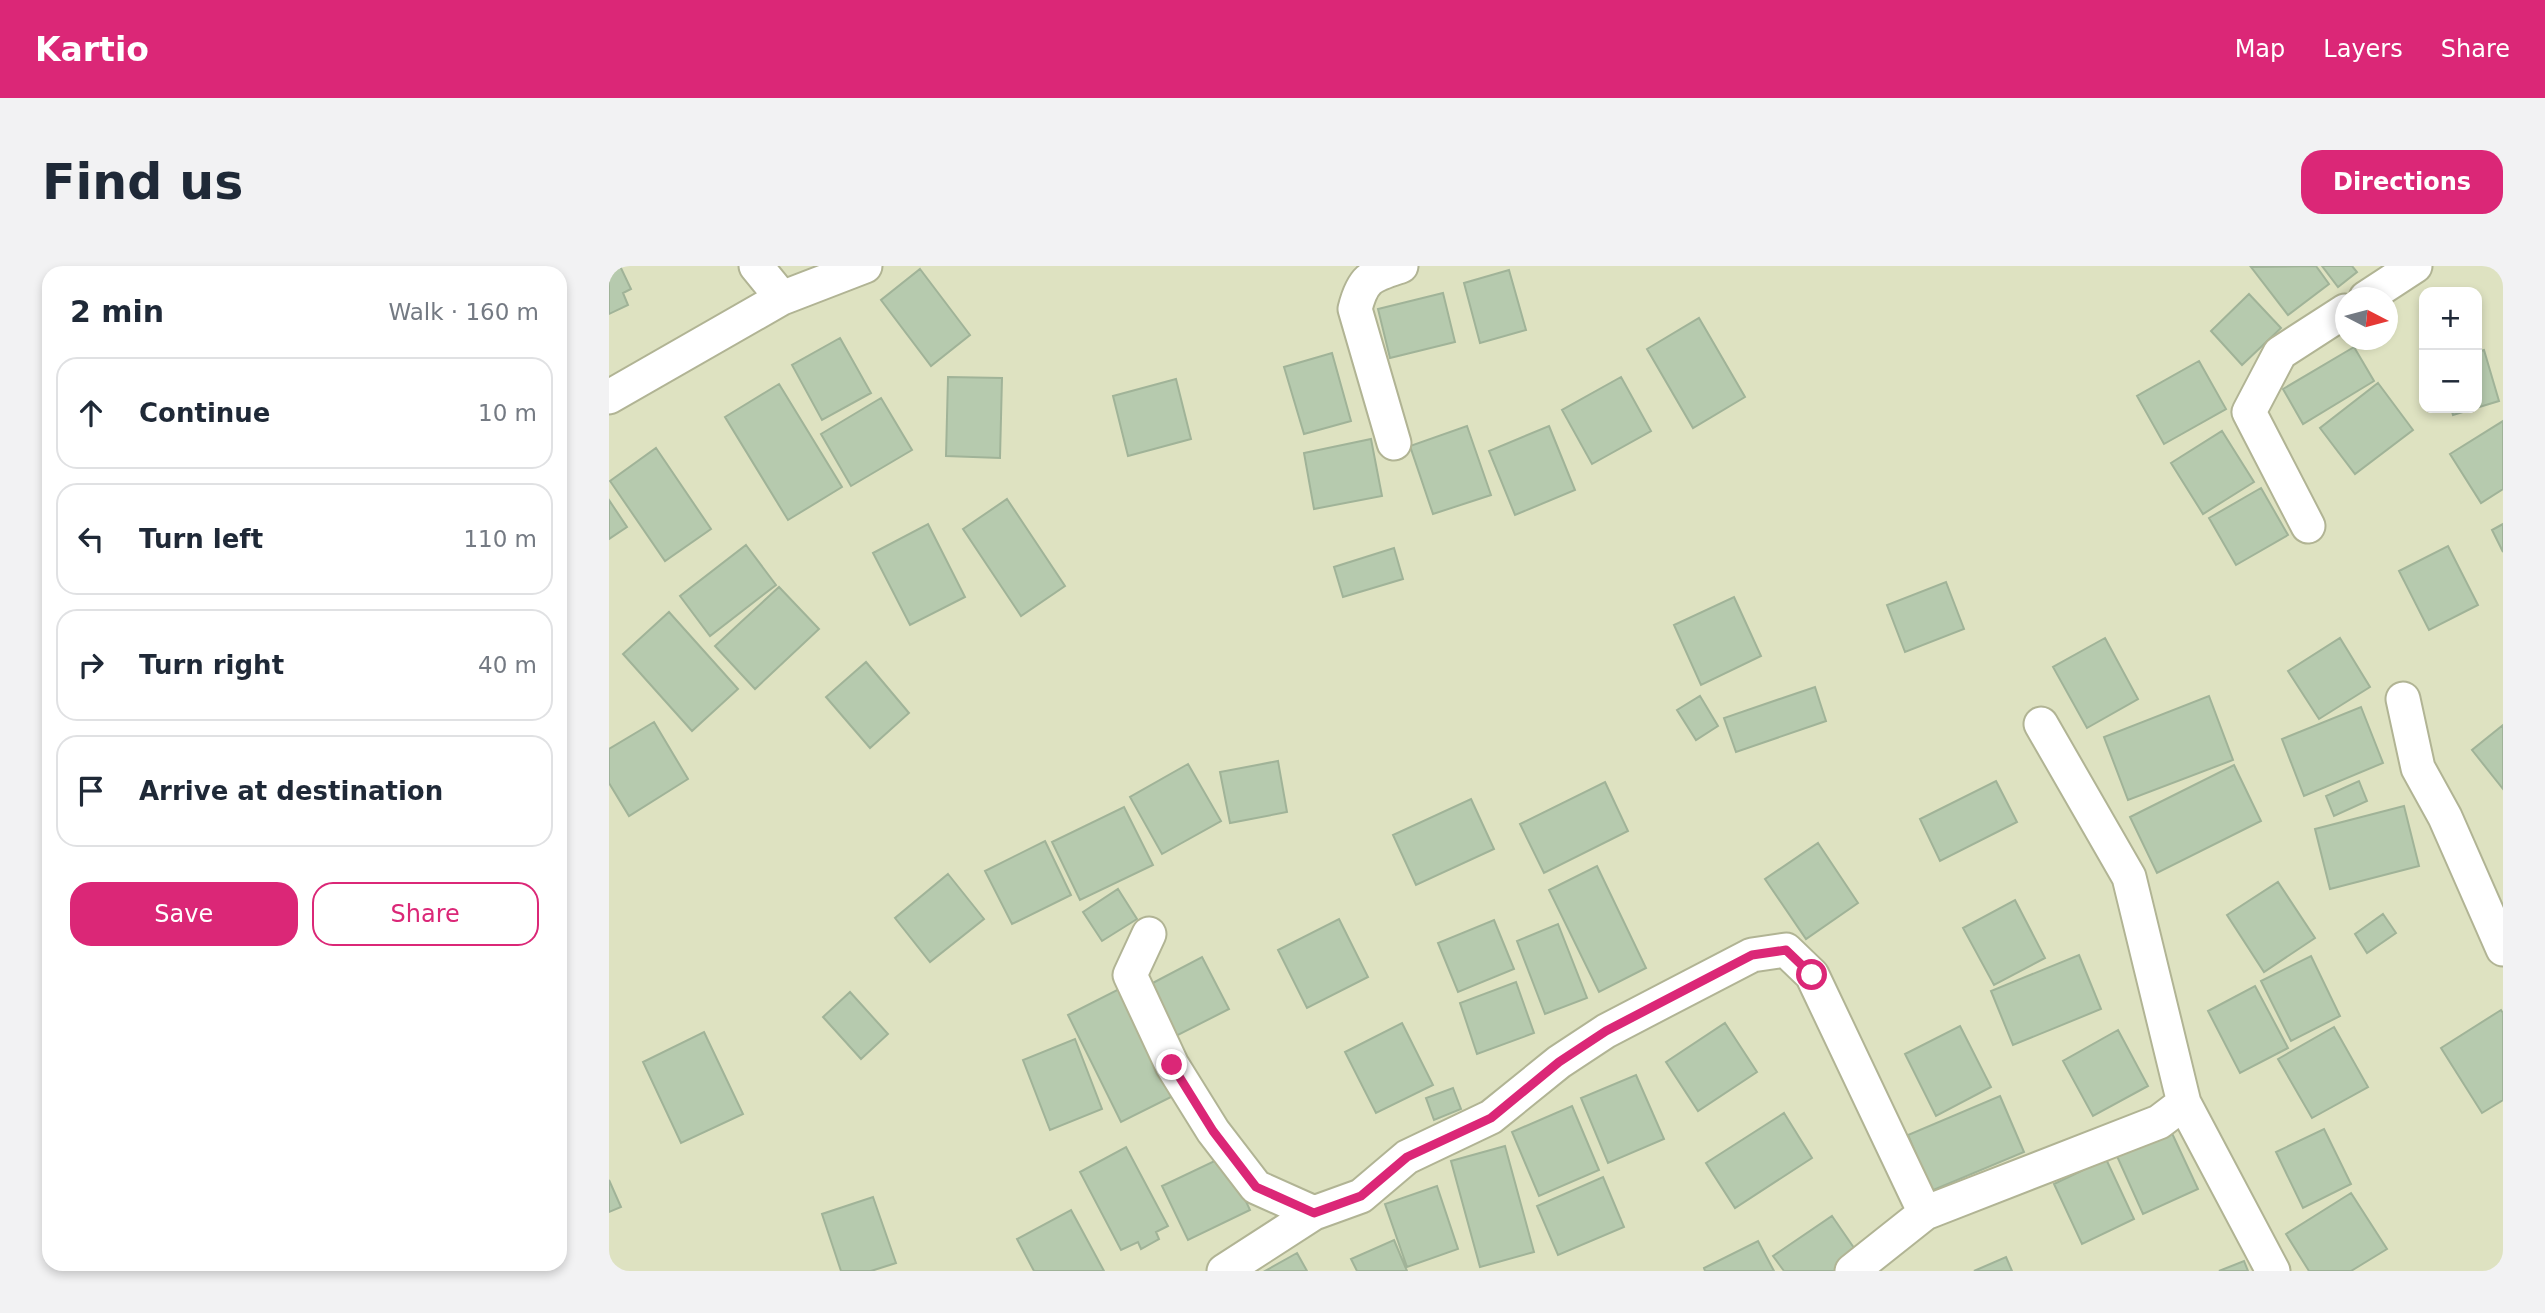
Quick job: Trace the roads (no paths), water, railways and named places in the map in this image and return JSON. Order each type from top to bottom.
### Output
[{"type":"street","points":[[756,266],[782,298]]},
{"type":"street","points":[[609,397],[782,298],[865,266]]},
{"type":"street","points":[[1394,443],[1355,309],[1359,290],[1370,277],[1401,266]]},
{"type":"street","points":[[2383,287],[2416,266]]},
{"type":"street","points":[[2308,526],[2249,412],[2280,353],[2335,318]]},
{"type":"street","points":[[2403,699],[2418,768],[2445,817],[2503,949]]},
{"type":"street","points":[[2041,724],[2129,877],[2184,1103],[2273,1271]]},
{"type":"street","points":[[1149,934],[1130,975],[1172,1065],[1213,1131],[1256,1187],[1314,1213]]},
{"type":"street","points":[[1224,1271],[1314,1213],[1361,1196],[1407,1157],[1491,1118],[1559,1062],[1606,1031],[1752,955],[1786,950],[1812,975],[1925,1213]]},
{"type":"street","points":[[1853,1271],[1925,1213],[2159,1122],[2184,1103]]}]
